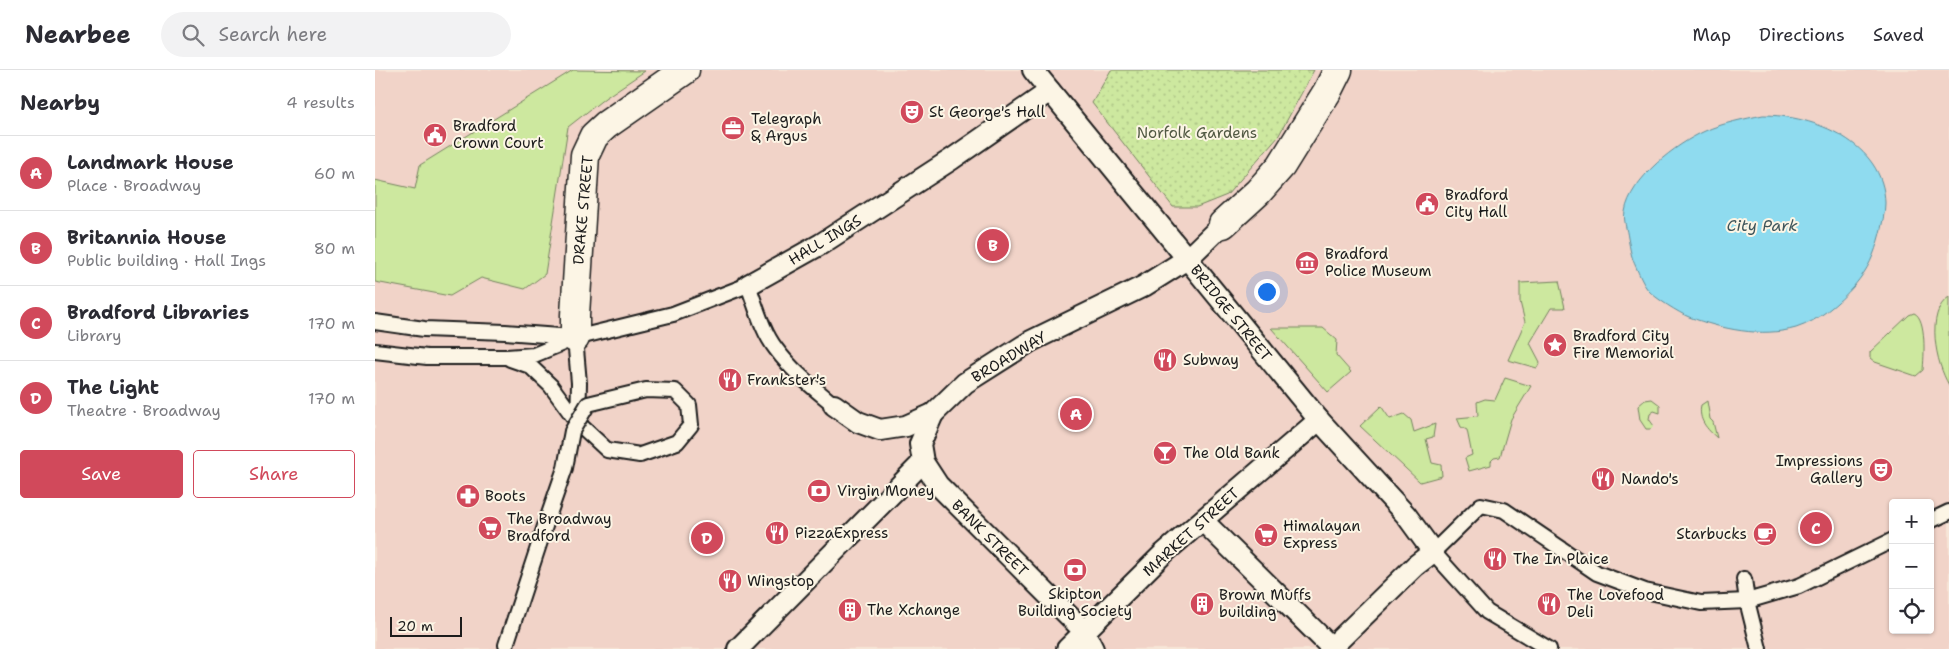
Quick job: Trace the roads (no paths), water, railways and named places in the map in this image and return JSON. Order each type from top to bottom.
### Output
[{"type":"street","name":"DRAKE STREET","points":[[575,338],[585,156],[594,136],[606,125],[685,70]]},
{"type":"street","name":"BRIDGE STREET","points":[[1033,70],[1319,420],[1390,496],[1433,552]]},
{"type":"street","points":[[1187,259],[1258,192],[1281,166],[1339,70]]},
{"type":"street","name":"HALL INGS","points":[[748,285],[821,244],[952,159],[1050,91]]},
{"type":"street","name":"BROADWAY","points":[[834,405],[858,422],[881,430],[906,426],[933,414],[965,383],[1031,341],[1145,286],[1187,259]]},
{"type":"street","points":[[738,649],[923,462],[920,444],[933,414]]},
{"type":"street","name":"MARKET STREET","points":[[1067,649],[1163,554],[1319,420]]},
{"type":"street","name":"BANK STREET","points":[[923,462],[938,486],[1084,631],[1093,649]]},
{"type":"street","points":[[1203,520],[1331,649],[1415,566],[1433,552]]},
{"type":"lane","name":"HALL INGS","points":[[375,351],[427,357],[534,355],[575,338],[673,314],[748,285]]},
{"type":"lane","points":[[748,285],[765,330],[775,348],[797,372],[834,405]]},
{"type":"lane","name":"HALL INGS","points":[[375,322],[424,329],[505,332],[575,338]]},
{"type":"lane","points":[[575,338],[579,382],[578,423]]},
{"type":"lane","points":[[506,644],[565,468],[572,431],[588,404],[646,390],[675,391],[689,404],[691,425],[677,442],[640,455],[607,450],[578,423],[551,386],[530,366],[507,357]]},
{"type":"lane","points":[[1549,649],[1487,612],[1433,552],[1481,505],[1504,510],[1597,573],[1645,591],[1701,603],[1747,602],[1799,586],[1889,542]]},
{"type":"lane","points":[[1934,519],[1949,512]]},
{"type":"lane","points":[[1744,579],[1747,602],[1759,649]]},
{"type":"water","name":"City Park","points":[[1763,115],[1803,120],[1843,136],[1873,164],[1882,182],[1885,203],[1882,226],[1873,255],[1864,273],[1842,299],[1820,316],[1804,325],[1783,331],[1755,332],[1728,328],[1689,317],[1667,305],[1651,293],[1646,288],[1634,263],[1624,218],[1629,200],[1645,175],[1681,144],[1712,128]]},
{"type":"place","name":"St George's Hall","points":[[912,112]]},
{"type":"place","name":"Telegraph & Argus","points":[[733,128]]},
{"type":"place","name":"Bradford Crown Court","points":[[435,135]]},
{"type":"place","name":"Bradford City Hall","points":[[1427,204]]},
{"type":"place","name":"Britannia House","points":[[993,245]]},
{"type":"place","name":"Bradford Police Museum","points":[[1307,263]]},
{"type":"place","name":"Bradford City Fire Memorial","points":[[1555,345]]},
{"type":"place","name":"Subway","points":[[1165,360]]},
{"type":"place","name":"Frankster's","points":[[730,380]]},
{"type":"place","name":"Landmark House","points":[[1076,414]]},
{"type":"place","name":"The Old Bank","points":[[1165,453]]},
{"type":"place","name":"Impressions Gallery","points":[[1881,470]]},
{"type":"place","name":"Nando's","points":[[1603,479]]},
{"type":"place","name":"Virgin Money","points":[[819,491]]},
{"type":"place","name":"Boots","points":[[468,496]]},
{"type":"place","name":"The Broadway Bradford","points":[[490,528]]},
{"type":"place","name":"Bradford Libraries","points":[[1816,528]]},
{"type":"place","name":"PizzaExpress","points":[[777,533]]},
{"type":"place","name":"Starbucks","points":[[1765,534]]},
{"type":"place","name":"Himalayan Express","points":[[1266,535]]},
{"type":"place","name":"The Light","points":[[707,538]]},
{"type":"place","name":"The In Plaice","points":[[1495,559]]},
{"type":"place","name":"Skipton Building Society","points":[[1075,570]]},
{"type":"place","name":"Wingstop","points":[[730,581]]},
{"type":"place","name":"Brown Muffs building","points":[[1202,604]]},
{"type":"place","name":"The Lovefood Deli","points":[[1549,604]]},
{"type":"place","name":"The Xchange","points":[[850,610]]},
{"type":"park label","name":"Norfolk Gardens","points":[[1197,133]]}]
